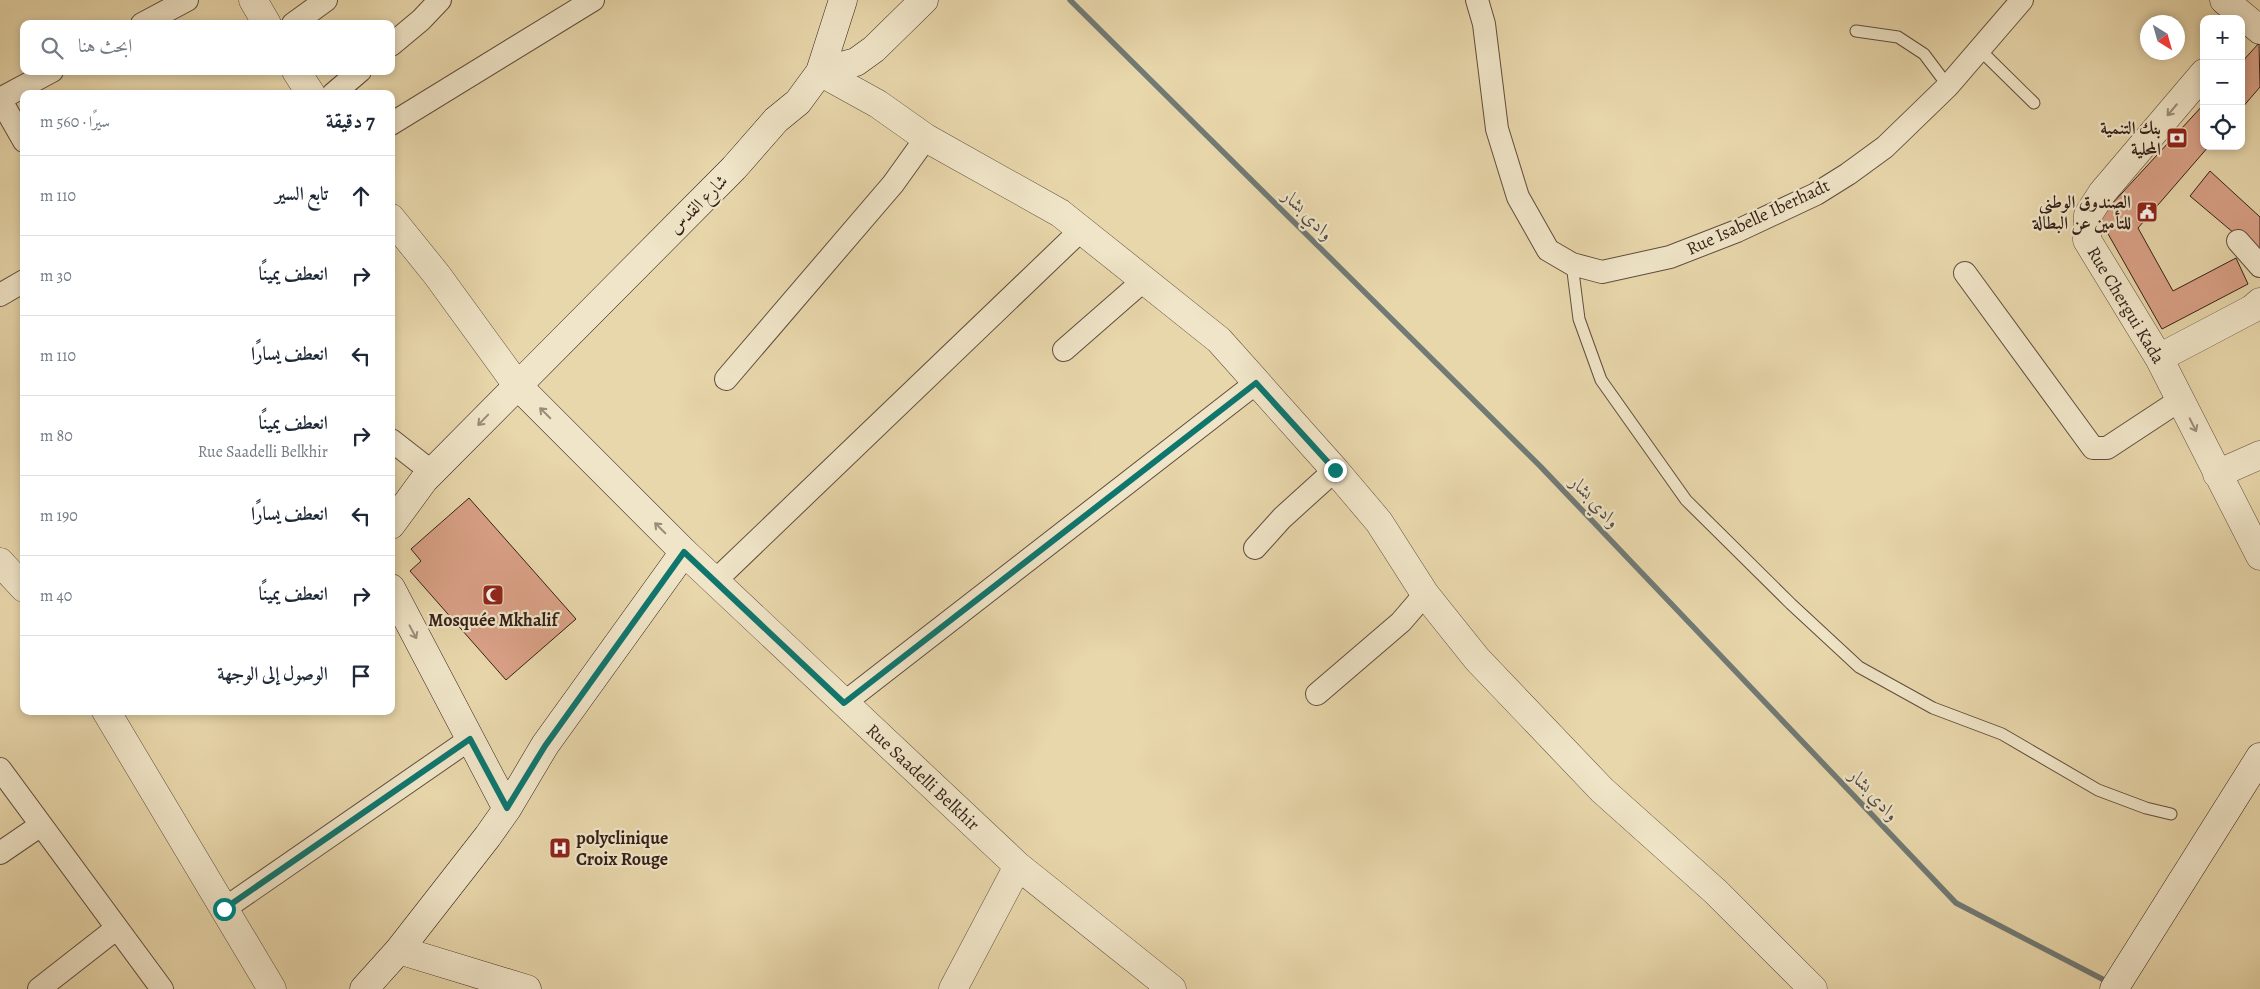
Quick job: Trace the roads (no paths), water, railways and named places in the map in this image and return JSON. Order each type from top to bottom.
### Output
[{"type":"street","points":[[150,20],[187,0]]},
{"type":"street","points":[[253,0],[265,20]]},
{"type":"street","points":[[298,20],[326,0]]},
{"type":"street","points":[[395,42],[421,20],[440,0]]},
{"type":"street","points":[[395,122],[593,0]]},
{"type":"street","name":"شارع القدس","points":[[395,519],[432,472],[734,168],[776,120],[798,102],[820,72],[843,0]]},
{"type":"street","points":[[820,72],[838,68],[874,49],[924,0]]},
{"type":"street","name":"Rue Isabelle Iberhadt","points":[[1477,0],[1484,24],[1498,129],[1518,197],[1548,250],[1572,264],[1602,272],[1670,257],[1737,231],[1816,194],[1855,169],[1885,147],[1948,86],[1979,49],[2010,5]]},
{"type":"street","points":[[820,72],[878,104],[926,138],[1060,213],[1080,231],[1219,340],[1379,522],[1425,594],[1477,659],[1602,790],[1716,892],[1813,989]]},
{"type":"street","points":[[20,134],[0,99],[45,75]]},
{"type":"street","points":[[299,75],[308,90]]},
{"type":"street","points":[[338,90],[355,75]]},
{"type":"street","name":"Rue Chergui Kada","points":[[2200,78],[2102,193],[2088,215],[2087,240],[2159,358],[2260,556]]},
{"type":"street","points":[[726,379],[893,184],[926,138]]},
{"type":"street","name":"Rue Saadelli Belkhir","points":[[395,223],[437,275],[517,385],[684,552],[1018,866],[1172,989]]},
{"type":"street","points":[[714,581],[1080,231]]},
{"type":"street","points":[[2238,241],[2260,266]]},
{"type":"street","points":[[1965,274],[2093,448],[2107,448],[2180,400]]},
{"type":"street","points":[[1064,350],[1143,280]]},
{"type":"street","points":[[0,295],[20,283]]},
{"type":"street","points":[[2159,358],[2257,312]]},
{"type":"street","points":[[844,703],[1256,383]]},
{"type":"street","points":[[395,443],[432,472]]},
{"type":"street","points":[[2217,474],[2260,455]]},
{"type":"street","points":[[1255,548],[1282,518],[1335,470]]},
{"type":"street","points":[[364,989],[399,950],[488,836],[545,746],[684,552]]},
{"type":"street","points":[[0,562],[20,584]]},
{"type":"street","points":[[1317,694],[1401,622],[1425,594]]},
{"type":"street","points":[[395,596],[507,808]]},
{"type":"street","points":[[110,715],[272,989]]},
{"type":"street","points":[[224,909],[470,739]]},
{"type":"street","points":[[2114,989],[2260,757]]},
{"type":"street","points":[[0,769],[162,989]]},
{"type":"street","points":[[0,853],[41,825]]},
{"type":"street","points":[[953,989],[1018,866]]},
{"type":"street","points":[[38,989],[117,928]]},
{"type":"street","points":[[399,950],[527,989]]},
{"type":"lane","points":[[1856,31],[1898,37],[1924,54],[1948,86]]},
{"type":"lane","points":[[1979,49],[2034,103]]},
{"type":"lane","points":[[1572,264],[1579,319],[1601,380],[1686,500],[1791,604],[1860,667],[1933,708],[2002,734],[2098,790],[2146,808],[2171,814]]},
{"type":"waterway","name":"وادي بشار","points":[[1070,0],[1541,467],[1956,903],[2110,983]]},
{"type":"place","name":"بنك التنمية المحلية","points":[[2177,138]]},
{"type":"place","name":"الصندوق الوطني للتأمين عن البطالة","points":[[2147,212]]},
{"type":"place","name":"Mosquée Mkhalif","points":[[493,595]]},
{"type":"place","name":"polyclinique Croix Rouge","points":[[560,848]]}]
